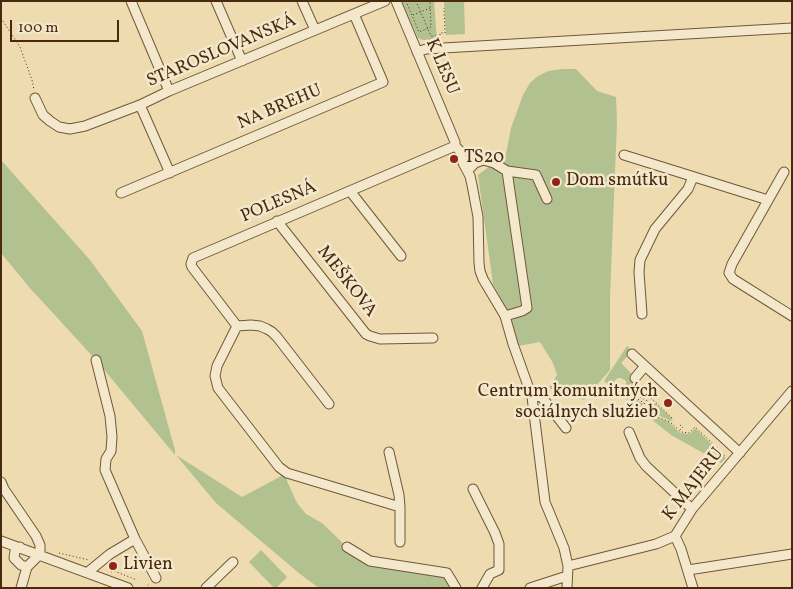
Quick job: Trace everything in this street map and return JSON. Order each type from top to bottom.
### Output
[{"type":"street","points":[[131,1],[169,91]]},
{"type":"street","points":[[216,1],[242,60]]},
{"type":"street","points":[[302,1],[315,30]]},
{"type":"street","name":"STAROSLOVANSKÁ","points":[[170,173],[140,104],[385,1]]},
{"type":"street","name":"K LESU","points":[[396,1],[455,142],[455,146],[460,151],[468,170],[478,217],[479,263],[483,279],[505,316],[532,397],[544,502],[564,548],[568,566]]},
{"type":"street","name":"NA BREHU","points":[[121,193],[383,82],[354,14]]},
{"type":"street","points":[[417,52],[426,49],[792,28]]},
{"type":"street","points":[[36,98],[43,115],[59,127],[70,129],[85,126],[140,104]]},
{"type":"street","name":"POLESNÁ","points":[[237,326],[192,267],[192,260],[196,256],[455,146]]},
{"type":"street","points":[[624,155],[768,200]]},
{"type":"street","points":[[468,170],[475,163],[483,160],[494,163],[507,172],[536,175],[547,199]]},
{"type":"street","points":[[505,316],[527,308],[507,172]]},
{"type":"street","points":[[784,172],[732,264],[729,273],[733,279],[792,316]]},
{"type":"street","points":[[642,314],[638,272],[640,260],[655,229],[688,189],[693,177]]},
{"type":"street","points":[[350,191],[401,256]]},
{"type":"street","name":"MEŠKOVA","points":[[277,221],[366,334],[380,339],[433,338]]},
{"type":"street","points":[[329,404],[278,337],[260,326],[237,326],[216,366],[216,382],[218,388],[279,467],[287,472],[400,508]]},
{"type":"street","points":[[632,354],[740,453]]},
{"type":"street","points":[[96,360],[110,416],[112,437],[105,470],[135,539],[156,578]]},
{"type":"street","points":[[635,381],[645,366]]},
{"type":"street","name":"K MAJERU","points":[[568,566],[656,544],[675,536],[692,509],[792,391]]},
{"type":"street","points":[[532,397],[541,396],[566,428]]},
{"type":"street","points":[[629,432],[640,458],[646,466],[692,509]]},
{"type":"street","points":[[389,452],[399,495],[400,542]]},
{"type":"street","points":[[1,482],[40,544],[40,554],[28,567],[20,588]]},
{"type":"street","points":[[473,489],[499,544],[499,570],[490,574],[482,588]]},
{"type":"street","points":[[675,536],[688,570],[692,588]]},
{"type":"street","points":[[88,572],[110,554],[135,539]]},
{"type":"street","points":[[1,541],[128,588]]},
{"type":"street","points":[[20,547],[14,554],[16,561],[28,567]]},
{"type":"street","points":[[347,547],[370,561],[447,573],[456,588]]},
{"type":"street","points":[[688,570],[792,554]]},
{"type":"street","points":[[206,588],[233,562]]},
{"type":"street","points":[[567,588],[568,566]]},
{"type":"street","points":[[530,588],[567,576]]},
{"type":"path","points":[[406,1],[419,32],[431,27],[430,1]]},
{"type":"path","points":[[416,1],[431,36],[437,36]]},
{"type":"path","points":[[412,15],[430,8]]},
{"type":"path","points":[[440,36],[440,33],[445,33],[444,8]]},
{"type":"path","points":[[1,18],[20,47],[32,80],[36,98]]},
{"type":"path","points":[[635,381],[673,419]]},
{"type":"path","points":[[622,386],[644,403],[647,409],[657,417],[674,424],[680,431],[689,433],[695,427],[727,458]]},
{"type":"path","points":[[628,391],[630,390],[651,403]]},
{"type":"path","points":[[642,397],[645,393]]},
{"type":"path","points":[[652,413],[651,403],[653,400]]},
{"type":"path","points":[[680,424],[683,427],[680,431]]},
{"type":"path","points":[[110,572],[114,571],[137,580]]},
{"type":"green space","points":[[402,1],[434,1],[437,40],[418,38]]},
{"type":"green space","points":[[444,1],[464,1],[465,34],[446,35]]},
{"type":"green space","points":[[576,69],[597,91],[616,97],[617,122],[610,297],[610,370],[584,400],[549,388],[557,375],[553,363],[540,342],[518,346],[510,315],[493,284],[478,175],[506,154],[511,128],[523,95],[530,83],[548,71]]},
{"type":"green space","points":[[1,160],[90,260],[142,331],[175,455],[96,360],[29,287],[1,253]]},
{"type":"green space","points":[[627,346],[633,351],[621,363],[632,374],[638,368],[643,375],[635,384],[644,393],[641,396],[628,389],[626,381],[621,378],[615,380],[615,388],[619,390],[624,389],[643,404],[641,406],[642,410],[646,410],[655,416],[656,419],[659,418],[669,422],[680,433],[690,434],[695,428],[726,458],[721,463],[671,435],[604,381]]},
{"type":"green space","points":[[655,403],[673,419],[671,421],[653,413],[652,406]]},
{"type":"green space","points":[[176,455],[242,497],[287,473],[287,481],[297,503],[306,514],[322,523],[347,547],[370,561],[447,573],[453,588],[319,588],[216,503]]},
{"type":"green space","points":[[261,550],[287,577],[276,588],[249,562]]},
{"type":"place","name":"TS20","points":[[454,159]]},
{"type":"place","name":"Dom smútku","points":[[556,182]]},
{"type":"place","name":"Centrum komunitných sociálnych služieb","points":[[668,403]]},
{"type":"place","name":"Livien","points":[[113,566]]}]
